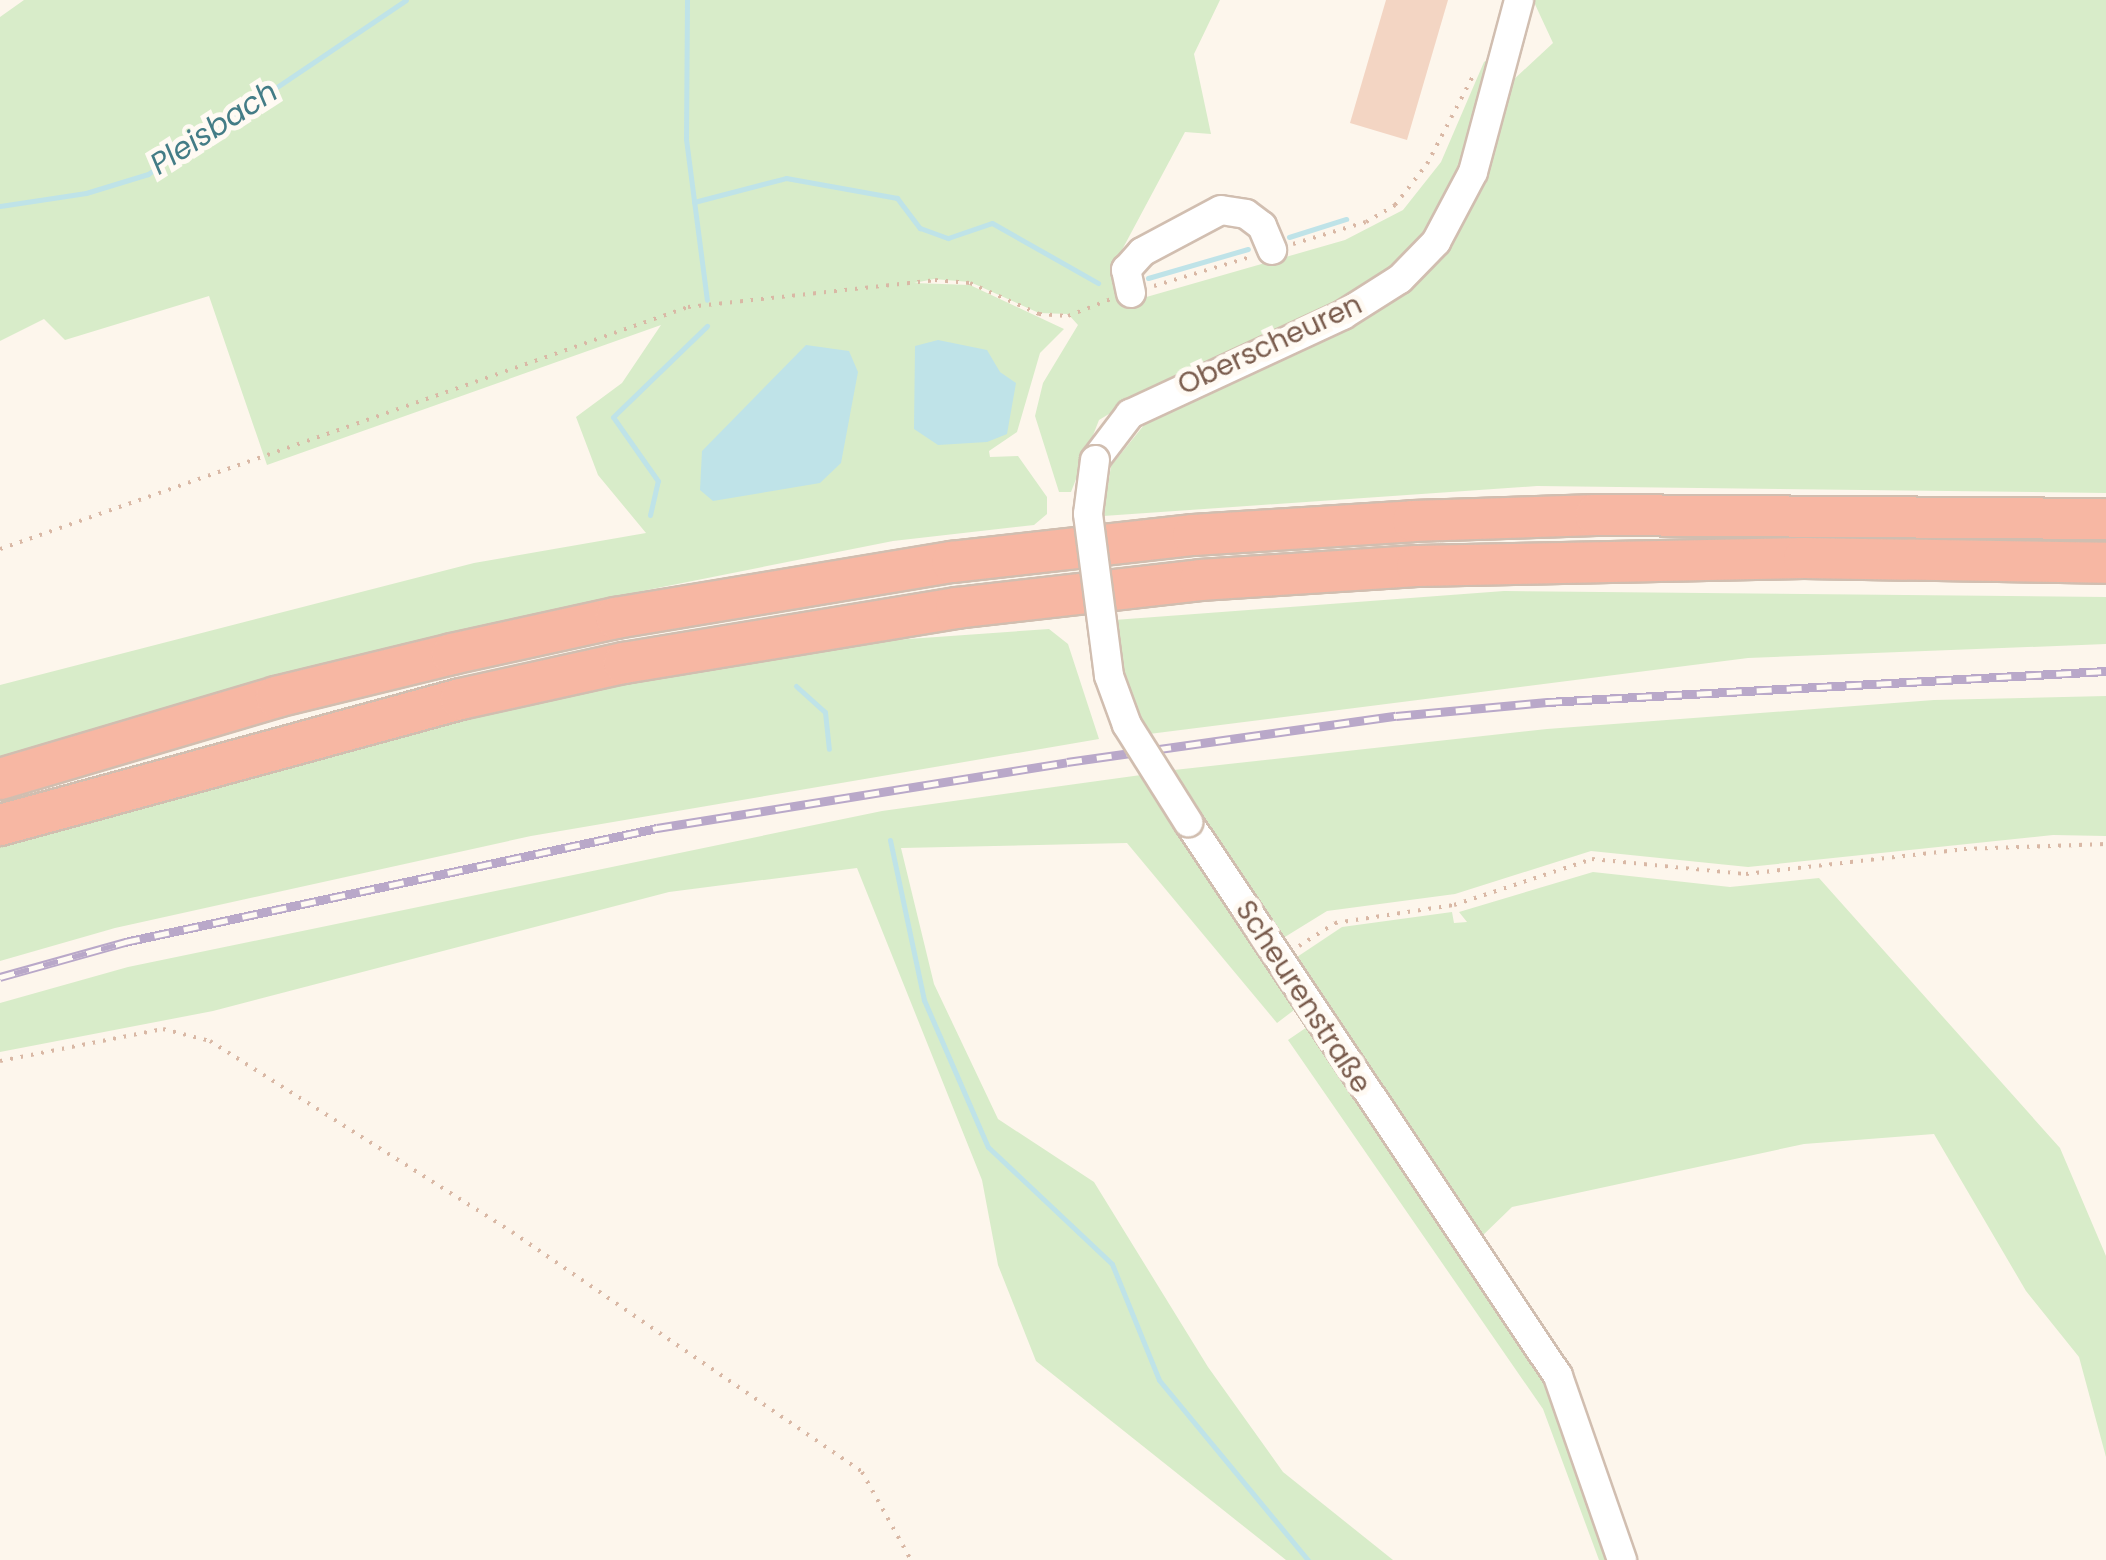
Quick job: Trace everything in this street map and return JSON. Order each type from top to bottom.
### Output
[{"type":"highway","points":[[0,779],[276,697],[452,654],[635,615],[952,562],[1193,535],[1431,520],[1596,515],[2106,520]]},
{"type":"highway","points":[[0,825],[461,698],[718,646],[974,606],[1200,580],[1417,566],[1804,558],[2106,564]]},
{"type":"street","name":"Oberscheuren","points":[[1130,414],[1343,315],[1400,279],[1436,242],[1473,172],[1520,0]]},
{"type":"street","points":[[1131,294],[1126,270],[1142,252],[1221,210],[1262,226],[1272,250]]},
{"type":"street","name":"Scheurenstraße","points":[[1130,414],[1095,460],[1088,514],[1109,676],[1127,725],[1558,1376],[1622,1560]]},
{"type":"path","points":[[0,549],[688,307],[935,280],[970,283],[1039,314],[1068,316],[1366,222],[1394,205],[1427,164],[1482,56]]},
{"type":"path","points":[[1279,959],[1334,922],[1454,904],[1592,859],[1746,874],[1964,849],[2106,844]]},
{"type":"path","points":[[0,1061],[163,1029],[210,1041],[512,1232],[862,1472],[910,1560]]},
{"type":"green space","points":[[24,0],[1220,0],[1194,54],[1211,134],[1185,132],[1115,263],[1122,304],[1345,240],[1403,210],[1441,162],[1484,62],[1497,54],[1467,159],[1418,247],[1365,291],[1147,391],[1099,420],[1071,492],[1059,492],[1035,416],[1043,383],[1078,325],[1068,314],[1039,313],[970,282],[934,279],[914,283],[970,285],[1064,329],[1040,353],[1017,432],[989,451],[990,457],[1018,456],[1047,497],[1047,514],[1034,525],[893,541],[587,602],[0,763],[0,685],[474,563],[646,533],[598,475],[576,417],[622,383],[661,325],[267,465],[209,296],[65,340],[44,319],[0,341],[0,17]]},
{"type":"green space","points":[[1533,0],[2106,0],[2106,493],[1537,486],[1103,516],[1111,466],[1152,415],[1443,253],[1477,190],[1511,82],[1553,43]]},
{"type":"green space","points":[[1504,591],[2106,597],[2106,644],[1748,658],[1149,734],[1126,682],[1114,620]]},
{"type":"green space","points":[[1049,629],[1068,644],[1099,739],[531,836],[115,928],[0,961],[0,839],[507,705],[823,645]]},
{"type":"green space","points":[[2106,696],[2106,836],[2053,835],[1748,867],[1591,851],[1455,894],[1327,911],[1280,940],[1174,770],[1547,729],[1934,700]]},
{"type":"green space","points":[[1141,775],[1298,1007],[1277,1023],[1127,843],[901,848],[934,984],[998,1119],[1094,1182],[1208,1367],[1283,1472],[1393,1560],[1286,1560],[1036,1361],[998,1265],[982,1180],[857,868],[669,892],[213,1011],[0,1052],[0,1003],[128,967],[882,811]]},
{"type":"green space","points":[[1593,872],[1730,887],[1819,878],[2060,1148],[2106,1256],[2106,1457],[2079,1357],[2026,1291],[1934,1134],[1804,1144],[1512,1207],[1478,1240],[1291,961],[1342,927],[1452,912],[1454,923],[1467,922],[1459,912]]},
{"type":"green space","points":[[1310,1025],[1547,1383],[1609,1560],[1599,1560],[1543,1409],[1288,1040]]},
{"type":"water","points":[[938,340],[987,350],[1000,372],[1016,383],[1007,434],[987,442],[938,445],[914,429],[915,346]]},
{"type":"water","points":[[806,345],[849,351],[858,372],[841,463],[820,483],[713,501],[700,490],[702,451]]},
{"type":"building","points":[[1386,0],[1448,0],[1407,140],[1350,123]]},
{"type":"waterway","name":"Pleisbach","points":[[0,206],[86,193],[148,174],[406,0]]},
{"type":"waterway","points":[[687,0],[686,139],[707,300]]},
{"type":"waterway","points":[[694,202],[786,178],[897,198],[920,228],[948,238],[992,223],[1098,283]]},
{"type":"waterway","points":[[1289,237],[1346,219]]},
{"type":"waterway","points":[[1148,278],[1248,249]]},
{"type":"waterway","points":[[650,515],[658,481],[613,417],[707,326]]},
{"type":"waterway","points":[[796,686],[825,712],[829,749]]},
{"type":"waterway","points":[[890,840],[924,1000],[988,1147],[1112,1264],[1159,1380],[1308,1560]]},
{"type":"railway","points":[[0,977],[125,942],[657,828],[1067,762],[1396,716],[1547,702],[2106,671]]}]
